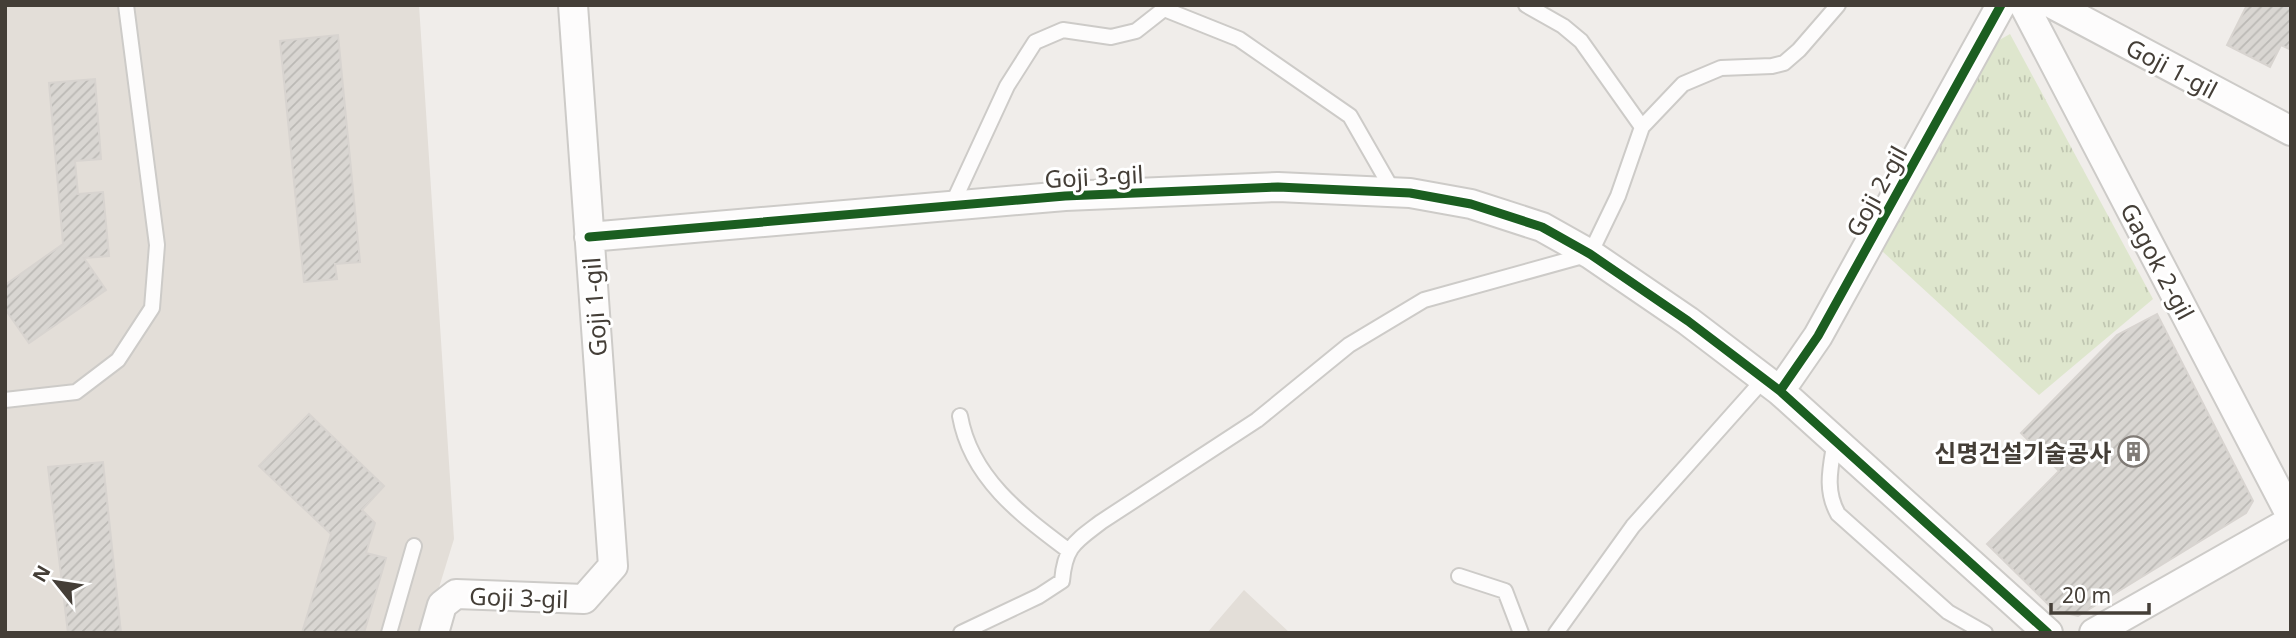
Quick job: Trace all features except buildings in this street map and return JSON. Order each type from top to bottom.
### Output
[{"type":"street","name":"Goji 1-gil","points":[[573,5],[613,566]]},
{"type":"street","name":"Goji 2-gil","points":[[1772,385],[1818,337],[2001,5]]},
{"type":"street","name":"Gagok 2-gil","points":[[2024,5],[2291,518]]},
{"type":"street","name":"Goji 1-gil","points":[[2054,5],[2291,131]]},
{"type":"street","name":"Goji 3-gil","points":[[589,237],[1065,196],[1278,187],[1393,191],[1471,204],[1542,227],[1590,254]]},
{"type":"street","points":[[1590,254],[1688,321],[1772,385],[2048,633]]},
{"type":"street","points":[[2094,633],[2291,518]]},
{"type":"street","name":"Goji 3-gil","points":[[434,633],[442,605],[456,594],[584,599],[613,566]]},
{"type":"lane","points":[[5,400],[76,392],[118,360],[152,308],[157,245],[126,5]]},
{"type":"lane","points":[[1526,5],[1563,26],[1581,41],[1642,127]]},
{"type":"lane","points":[[961,633],[1039,596],[1062,580],[1064,556],[1101,522],[1257,419],[1349,345],[1424,300],[1590,254],[1618,196],[1642,127],[1684,84],[1721,68],[1784,63],[1838,5]]},
{"type":"lane","points":[[951,207],[1007,86],[1035,42],[1063,30],[1111,37],[1136,31],[1164,9],[1239,39],[1350,116],[1393,191]]},
{"type":"lane","points":[[1561,632],[1633,526],[1772,385]]},
{"type":"lane","points":[[960,416],[964,442],[984,478],[1069,551]]},
{"type":"lane","points":[[1835,440],[1828,485],[1831,501],[1838,514],[1948,612],[1986,633]]},
{"type":"lane","points":[[389,633],[414,546]]},
{"type":"lane","points":[[1459,576],[1505,591],[1521,633]]},
{"type":"shaded area","points":[[5,5],[419,5],[454,539],[425,633],[5,633]]},
{"type":"shaded area","points":[[1244,590],[1290,633],[1207,633]]},
{"type":"green space","points":[[2010,34],[2153,299],[2039,395],[1882,251],[1994,43]]},
{"type":"cycle path","points":[[2001,5],[1818,336],[1780,391],[2048,633]]},
{"type":"cycle path","points":[[589,237],[1065,196],[1278,187],[1410,193],[1471,204],[1542,227],[1590,254],[1688,321],[1780,391]]},
{"type":"place","name":"신명건설기술공사","points":[[2134,452]]}]
